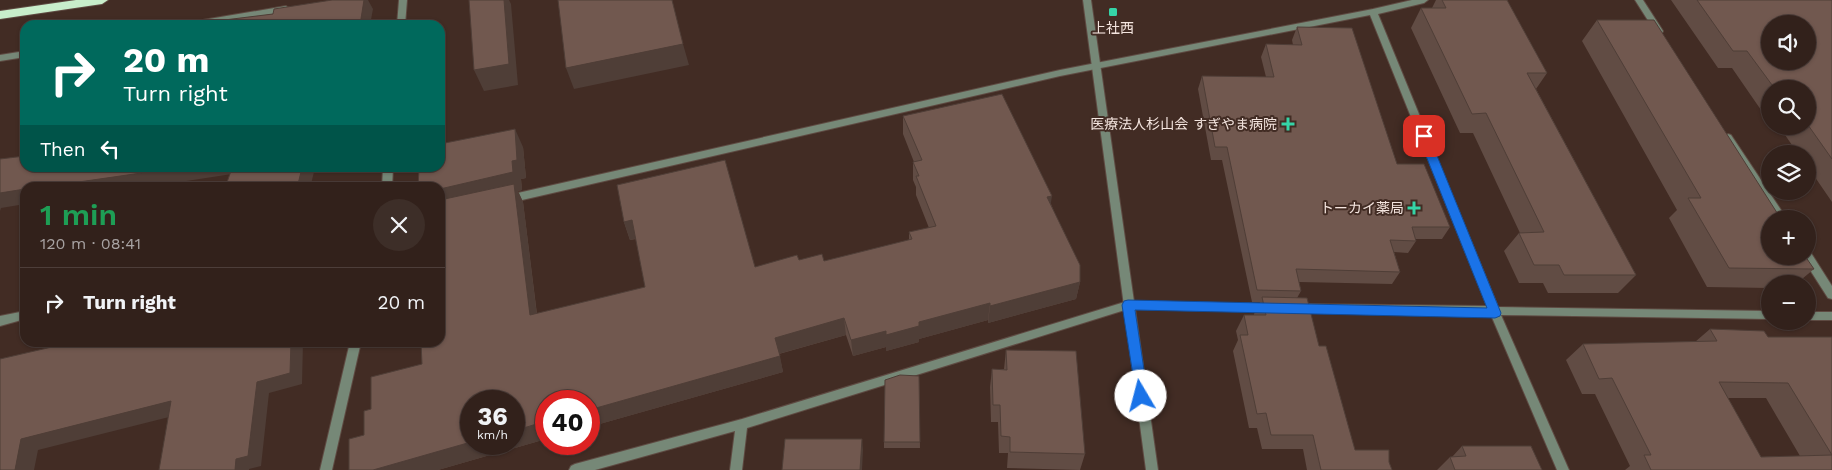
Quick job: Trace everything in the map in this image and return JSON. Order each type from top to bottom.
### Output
[{"type":"highway","points":[[0,15],[102,0]]},
{"type":"street","points":[[402,20],[404,0]]},
{"type":"street","points":[[1087,0],[1152,470]]},
{"type":"street","points":[[498,202],[1060,73],[1096,68],[1424,0]]},
{"type":"street","points":[[1639,0],[1665,40]]},
{"type":"street","points":[[221,20],[298,7]]},
{"type":"street","points":[[1373,12],[1495,313],[1563,470]]},
{"type":"street","points":[[0,58],[20,55]]},
{"type":"street","points":[[1724,130],[1776,210]]},
{"type":"street","points":[[1813,265],[1832,295]]},
{"type":"street","points":[[575,470],[742,424],[1128,305],[1495,313],[1761,315]]},
{"type":"street","points":[[0,321],[20,316]]},
{"type":"street","points":[[1816,316],[1832,316]]},
{"type":"street","points":[[326,470],[355,347]]},
{"type":"street","points":[[736,470],[742,424]]},
{"type":"building","points":[[332,0],[364,0],[361,20],[224,20],[273,14],[274,9]]},
{"type":"building","points":[[469,0],[504,0],[509,64],[474,70]]},
{"type":"building","points":[[558,0],[672,0],[683,44],[566,68]]},
{"type":"building","points":[[1442,0],[1507,0],[1547,73],[1527,73],[1636,275],[1564,275],[1559,265],[1534,265],[1519,233],[1544,232],[1486,113],[1472,114],[1421,8],[1446,8]]},
{"type":"building","points":[[1697,0],[1832,0],[1832,159],[1815,135],[1816,80],[1768,80],[1761,70],[1747,51],[1733,51]]},
{"type":"building","points":[[1597,20],[1654,20],[1761,188],[1761,200],[1769,200],[1775,210],[1761,210],[1761,265],[1811,265],[1814,269],[1729,268],[1688,198],[1701,198]]},
{"type":"building","points":[[1297,27],[1352,28],[1397,164],[1424,164],[1450,227],[1412,227],[1416,241],[1390,240],[1400,272],[1296,269],[1301,291],[1257,290],[1227,147],[1215,147],[1202,76],[1274,77],[1266,44],[1302,45]]},
{"type":"building","points":[[1002,94],[1052,196],[1047,197],[1080,265],[1080,282],[990,306],[990,303],[919,322],[919,326],[886,335],[886,331],[851,340],[844,318],[775,338],[780,356],[600,407],[600,390],[535,390],[535,424],[525,428],[525,390],[460,390],[460,445],[373,470],[349,470],[349,439],[364,435],[364,411],[371,409],[371,377],[422,364],[421,347],[445,347],[445,199],[514,184],[530,315],[645,287],[632,220],[624,222],[617,185],[725,160],[755,267],[797,255],[799,260],[822,254],[824,261],[912,239],[909,232],[936,226],[916,176],[919,176],[913,162],[922,160],[903,116]]},
{"type":"building","points":[[515,129],[517,160],[512,161],[513,172],[445,188],[445,182],[418,182],[419,172],[445,172],[445,143]]},
{"type":"building","points":[[20,157],[20,172],[148,172],[79,182],[20,182],[20,190],[0,193],[0,159]]},
{"type":"building","points":[[231,172],[301,172],[298,182],[227,182]]},
{"type":"building","points":[[1262,297],[1307,298],[1319,346],[1326,346],[1355,450],[1389,450],[1389,462],[1392,470],[1321,470],[1313,435],[1271,435],[1266,413],[1257,414],[1240,335],[1248,335],[1244,315],[1266,315]]},
{"type":"building","points":[[1710,329],[1764,331],[1768,337],[1832,337],[1832,455],[1832,470],[1651,470],[1644,455],[1651,455],[1612,378],[1599,379],[1583,344],[1717,341]],"holes":[[[1719,382],[1788,383],[1832,455],[1761,457]]]},
{"type":"building","points":[[52,347],[291,347],[290,373],[257,382],[248,456],[236,459],[235,470],[159,470],[171,401],[21,439],[15,470],[0,470],[0,359]]},
{"type":"building","points":[[1006,350],[1076,351],[1085,454],[1010,452],[1010,437],[1001,436],[1000,405],[993,405],[992,369],[1007,370]]},
{"type":"building","points":[[900,375],[919,376],[920,442],[884,442],[885,380]]},
{"type":"building","points":[[785,439],[862,439],[860,470],[782,470]]},
{"type":"building","points":[[1462,446],[1531,446],[1542,470],[1455,470],[1450,457],[1466,456]]},
{"type":"place","name":"上社西","points":[[1113,12]]},
{"type":"place","name":"医療法人杉山会 すぎやま病院","points":[[1288,124]]},
{"type":"place","name":"トーカイ薬局","points":[[1414,208]]},
{"type":"route","points":[[1141,396],[1128,305],[1495,313],[1424,136]]}]
